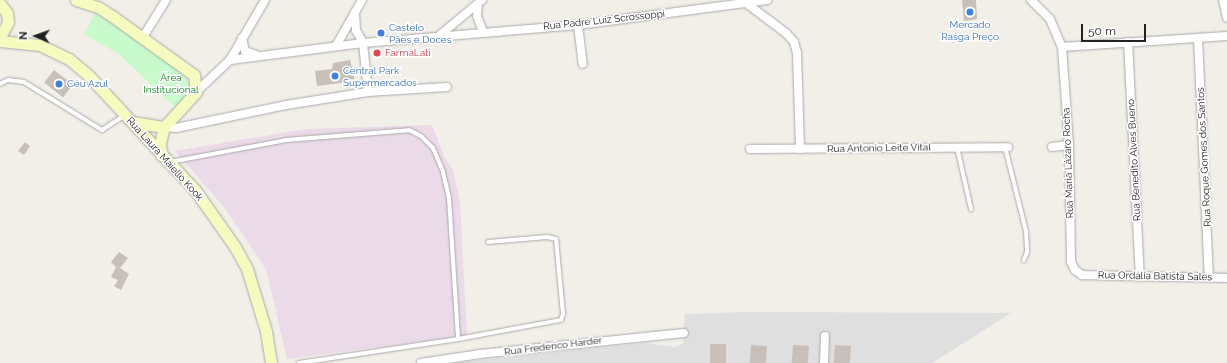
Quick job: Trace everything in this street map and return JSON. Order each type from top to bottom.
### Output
[{"type":"main road","points":[[76,0],[98,7],[143,37],[188,70],[196,80],[196,92],[164,127],[160,143],[165,158]]},
{"type":"main road","points":[[0,4],[6,13],[8,22],[0,37]]},
{"type":"main road","name":"Rua Laura Maiello Kook","points":[[0,41],[40,45],[69,59],[89,76],[195,190],[235,247],[247,269],[266,332],[271,363]]},
{"type":"main road","points":[[129,118],[164,127]]},
{"type":"street","points":[[143,37],[166,0]]},
{"type":"street","points":[[196,92],[230,60],[265,0]]},
{"type":"street","points":[[336,46],[362,0]]},
{"type":"street","name":"Rua Padre Luiz Scrossoppi","points":[[230,60],[336,46],[440,35],[578,25],[768,0]]},
{"type":"street","name":"Rua Maria Lázaro Rocha","points":[[1031,0],[1050,18],[1062,47],[1069,145],[1071,262],[1075,270],[1082,275]]},
{"type":"street","points":[[1223,0],[1227,18]]},
{"type":"street","points":[[480,2],[477,16],[483,32]]},
{"type":"street","points":[[440,35],[480,2]]},
{"type":"street","points":[[746,3],[786,32],[794,42],[797,53],[800,149]]},
{"type":"street","points":[[355,12],[356,30],[363,43],[368,92]]},
{"type":"street","points":[[578,25],[583,64]]},
{"type":"street","points":[[1062,47],[1227,36]]},
{"type":"street","points":[[242,38],[245,51],[260,56]]},
{"type":"street","name":"Rua Roque Gomes dos Santos","points":[[1198,38],[1209,277]]},
{"type":"street","name":"Rua Benedito Alves Bueno","points":[[1128,42],[1140,277]]},
{"type":"street","points":[[188,70],[201,76],[213,76]]},
{"type":"street","points":[[164,127],[176,128],[286,105],[368,92],[447,87]]},
{"type":"street","points":[[1052,147],[1069,145]]},
{"type":"street","name":"Rua Antonio Leite Vital","points":[[750,149],[1007,147]]},
{"type":"street","name":"Rua Ordália Batista Sales","points":[[1082,275],[1227,278]]},
{"type":"street","name":"Rua Frederico Harder","points":[[421,363],[480,354],[684,333]]},
{"type":"street","points":[[824,363],[825,336]]},
{"type":"lane","points":[[0,84],[8,80],[24,82],[102,130],[129,118]]},
{"type":"lane","points":[[165,158],[286,140],[402,130],[409,130],[421,136],[433,148],[444,172],[449,198],[458,339]]},
{"type":"lane","points":[[957,147],[971,209]]},
{"type":"lane","points":[[1007,147],[1026,231],[1027,252],[1024,260]]},
{"type":"lane","points":[[299,363],[458,339],[557,322],[563,314],[556,239],[547,237],[488,242]]},
{"type":"shaded area","points":[[432,125],[445,158],[453,170],[460,202],[467,336],[287,359],[266,269],[223,206],[175,151],[305,129]]},
{"type":"shaded area","points":[[748,312],[1011,313],[932,363],[451,363],[644,343],[675,347],[683,344],[685,314]]},
{"type":"green space","name":"Área Institucional","points":[[96,11],[183,73],[192,90],[175,108],[120,55],[84,34]]},
{"type":"building","name":"Mercado Rasga Preço","points":[[962,0],[976,0],[977,19],[964,21]]},
{"type":"building","name":"Central Park Supermercados","points":[[350,60],[355,81],[317,86],[315,71],[332,69],[333,63]]},
{"type":"building","name":"Céu Azul","points":[[54,70],[73,85],[63,97],[44,83]]},
{"type":"building","points":[[25,142],[30,146],[24,155],[18,151]]},
{"type":"building","points":[[119,252],[128,258],[120,268],[129,274],[121,290],[114,286],[118,280],[111,277],[116,267],[111,262]]},
{"type":"building","points":[[710,344],[726,344],[726,363],[710,363]]},
{"type":"building","points":[[751,345],[767,346],[766,363],[750,363]]},
{"type":"building","points":[[793,345],[809,346],[808,363],[792,363]]},
{"type":"building","points":[[835,345],[851,346],[850,363],[834,363]]},
{"type":"place","name":"Mercado Rasga Preço","points":[[970,12]]},
{"type":"place","name":"Castelo Pães e Doces","points":[[381,33]]},
{"type":"place","name":"FarmaLati","points":[[377,53]]},
{"type":"place","name":"Central Park Supermercados","points":[[335,76]]},
{"type":"place","name":"Céu Azul","points":[[59,84]]}]
